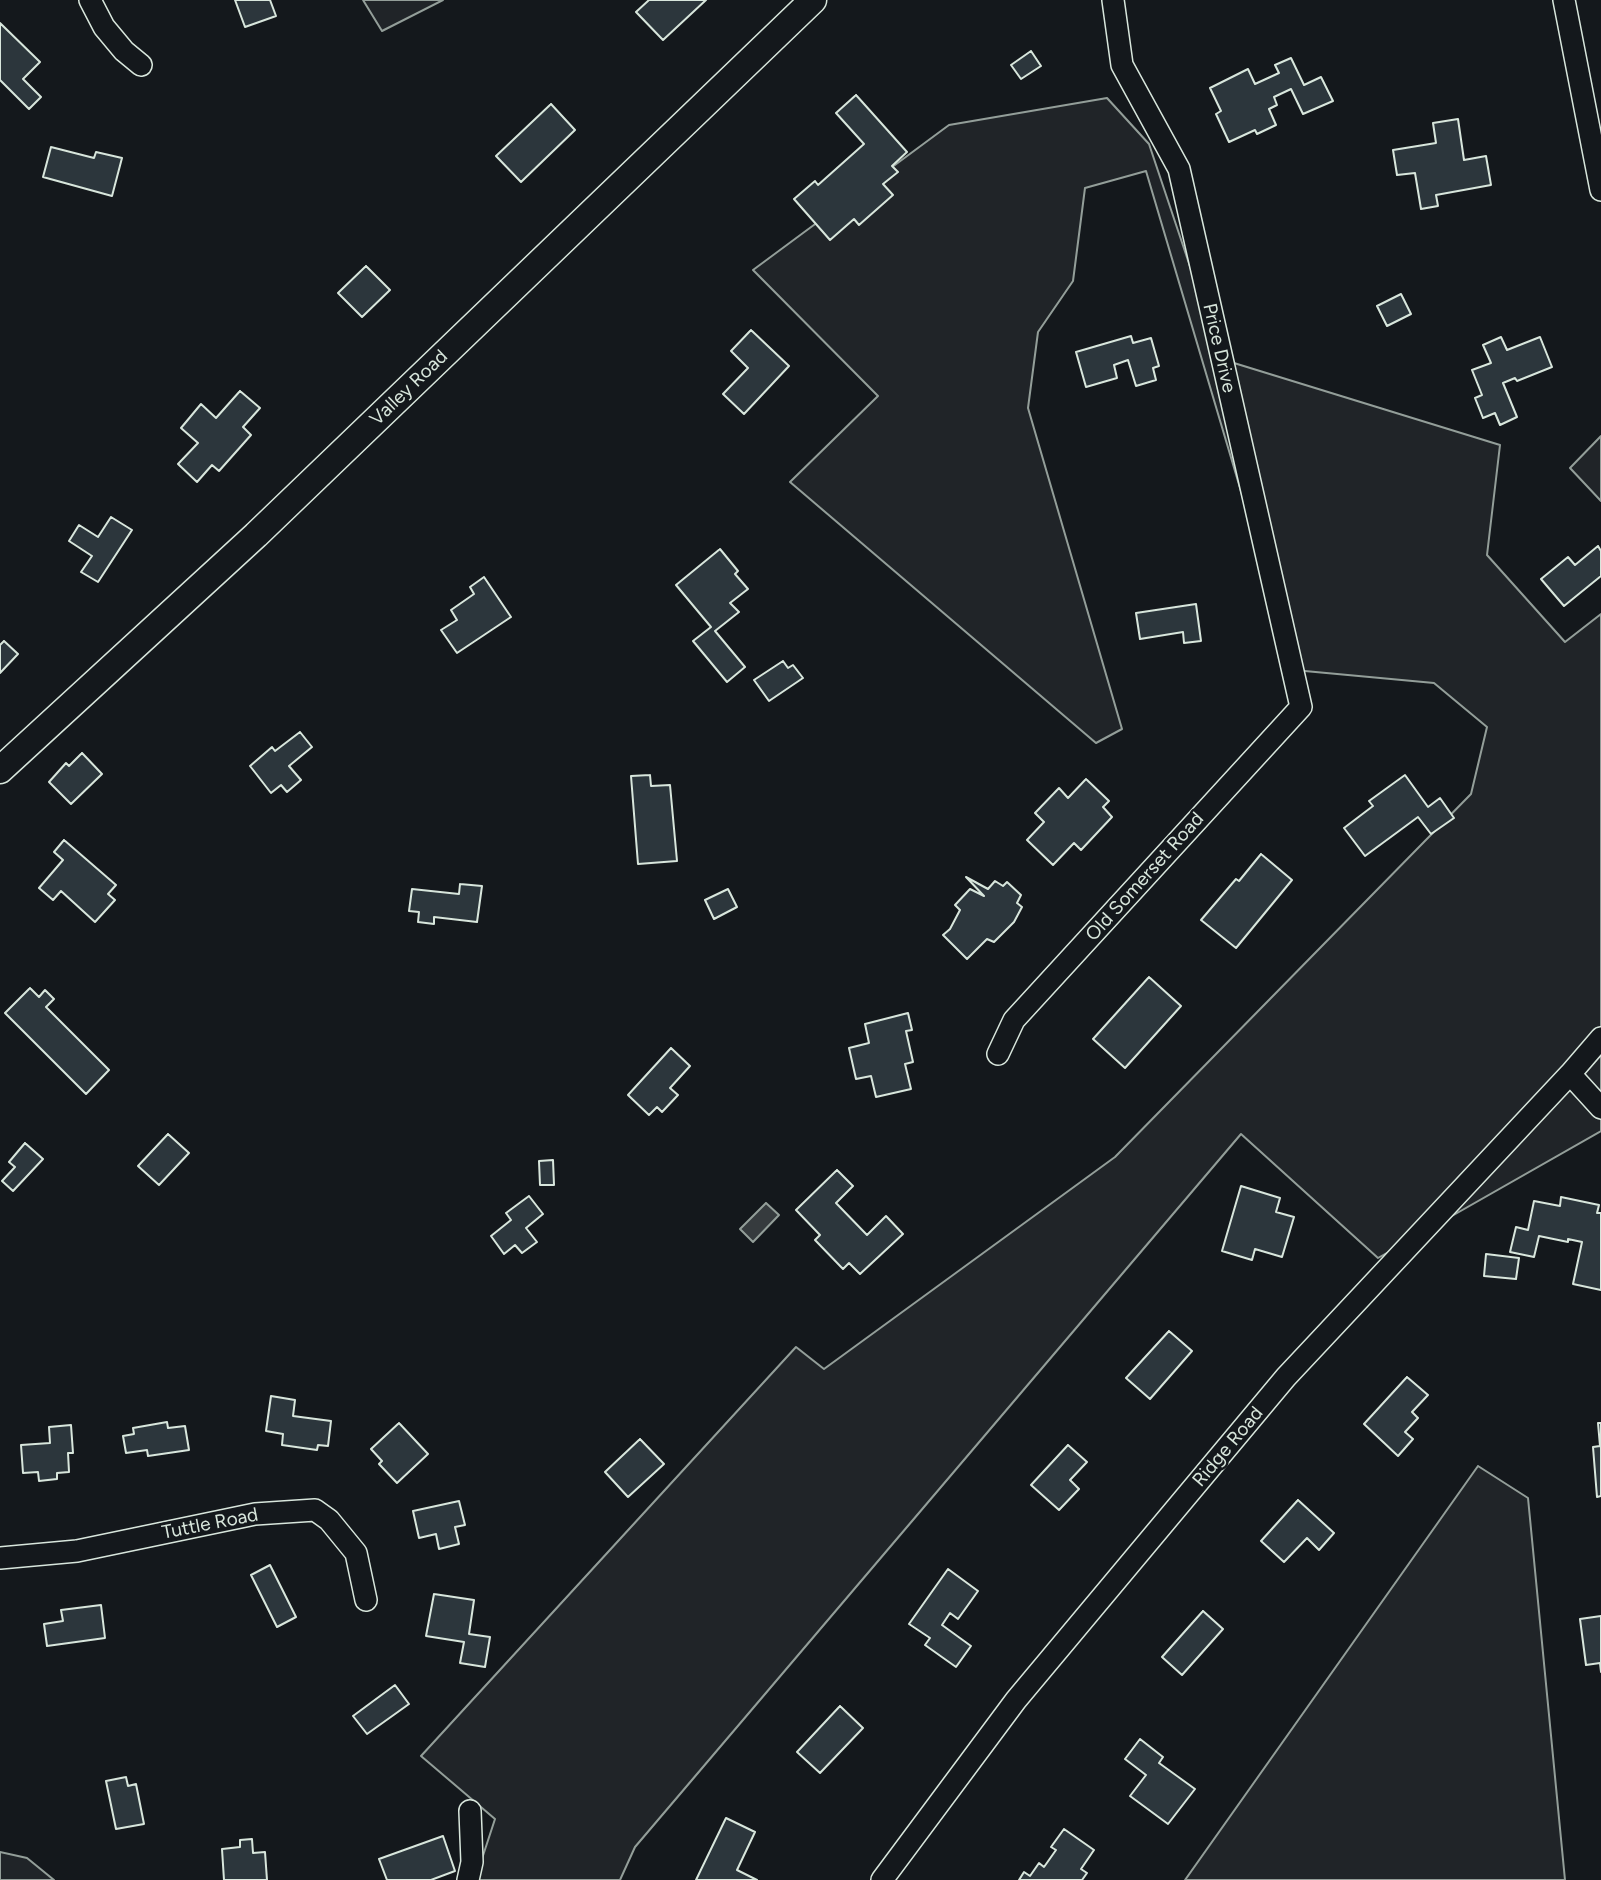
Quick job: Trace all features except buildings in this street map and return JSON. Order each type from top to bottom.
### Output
[{"type":"main road","name":"Valley Road","points":[[0,770],[256,535],[813,0]]},
{"type":"street","points":[[90,0],[104,27],[124,51],[141,65]]},
{"type":"street","name":"Price Drive","points":[[1113,0],[1122,65],[1179,169],[1301,707]]},
{"type":"street","points":[[1564,0],[1601,190]]},
{"type":"street","name":"Old Somerset Road","points":[[998,1055],[1014,1020],[1301,707]]},
{"type":"street","name":"Ridge Road","points":[[882,1880],[1016,1700],[1286,1377],[1601,1038]]},
{"type":"street","points":[[1570,1074],[1601,1108]]},
{"type":"street","name":"Tuttle Road","points":[[0,1558],[77,1551],[255,1514],[315,1510],[329,1520],[356,1553],[366,1600]]},
{"type":"street","points":[[468,1880],[472,1862],[470,1811]]},
{"type":"shaded area","points":[[363,0],[443,0],[382,31]]},
{"type":"shaded area","points":[[1107,98],[1149,144],[1221,359],[1500,445],[1487,555],[1565,642],[1601,614],[1601,1131],[1378,1258],[1241,1134],[635,1847],[620,1880],[475,1880],[495,1819],[421,1756],[796,1347],[824,1369],[1115,1157],[1471,794],[1487,727],[1434,683],[1294,670],[1146,171],[1085,188],[1073,281],[1038,332],[1028,408],[1122,729],[1096,743],[790,482],[878,396],[753,270],[949,125]]},
{"type":"shaded area","points":[[1601,436],[1601,501],[1570,468]]},
{"type":"shaded area","points":[[766,1203],[779,1215],[753,1242],[740,1229]]},
{"type":"shaded area","points":[[1478,1466],[1528,1498],[1565,1880],[1185,1880]]},
{"type":"shaded area","points":[[0,1852],[27,1858],[54,1880],[0,1880]]}]
